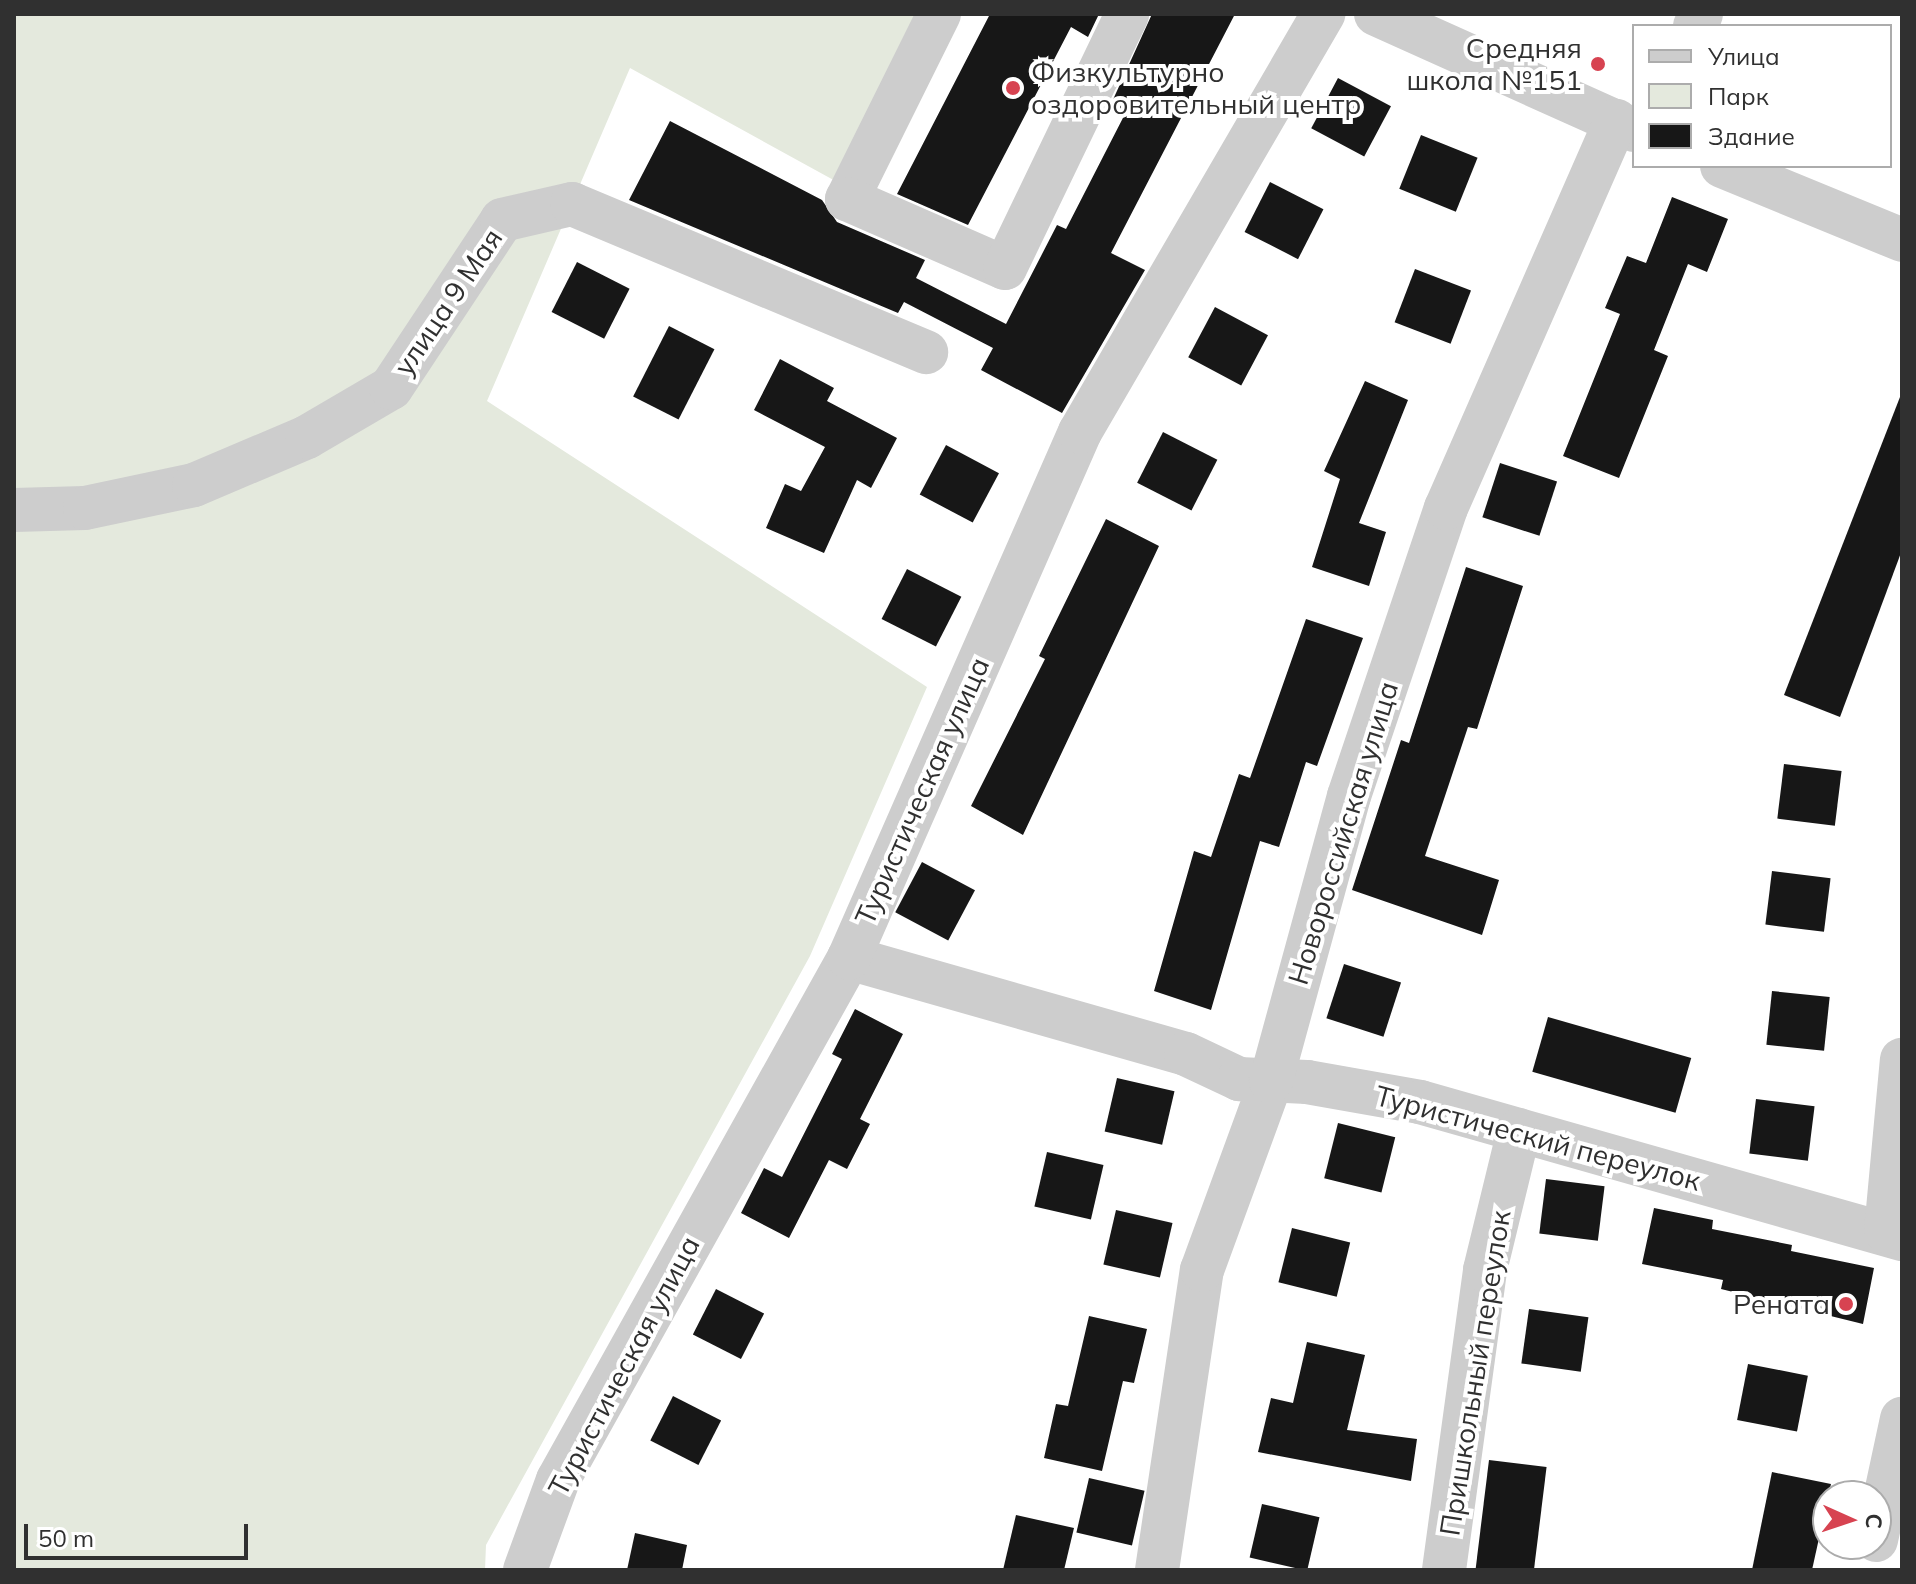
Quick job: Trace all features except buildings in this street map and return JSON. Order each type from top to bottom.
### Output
[{"type":"street","points":[[939,14],[847,199],[1005,268],[1127,14]]},
{"type":"street","name":"Туристическая улица","points":[[525,1570],[558,1480],[849,958],[1080,432],[1323,14]]},
{"type":"street","points":[[1376,14],[1625,126]]},
{"type":"street","name":"Новороссийская улица","points":[[1157,1570],[1202,1270],[1271,1081],[1349,796],[1446,508],[1625,126]]},
{"type":"street","points":[[1727,168],[1902,240]]},
{"type":"street","name":"улица 9 Мая","points":[[14,510],[85,508],[194,485],[307,437],[391,388],[502,220],[572,204],[926,352]]},
{"type":"street","name":"Туристический переулок","points":[[849,958],[1186,1054],[1239,1079],[1420,1102],[1894,1235]]},
{"type":"street","points":[[1894,1235],[1902,1060]]},
{"type":"street","name":"Пришкольный переулок","points":[[1444,1570],[1485,1270],[1519,1130]]},
{"type":"street","points":[[1889,1480],[1902,1419]]},
{"type":"green space","points":[[14,14],[943,14],[859,194],[630,68],[487,401],[927,687],[810,956],[486,1545],[485,1570],[14,1570]]},
{"type":"place","name":"Средняя школа №151","points":[[1598,64]]},
{"type":"place","name":"Физкультурно оздоровительный центр","points":[[1013,88]]},
{"type":"place","name":"Рената","points":[[1846,1304]]}]
